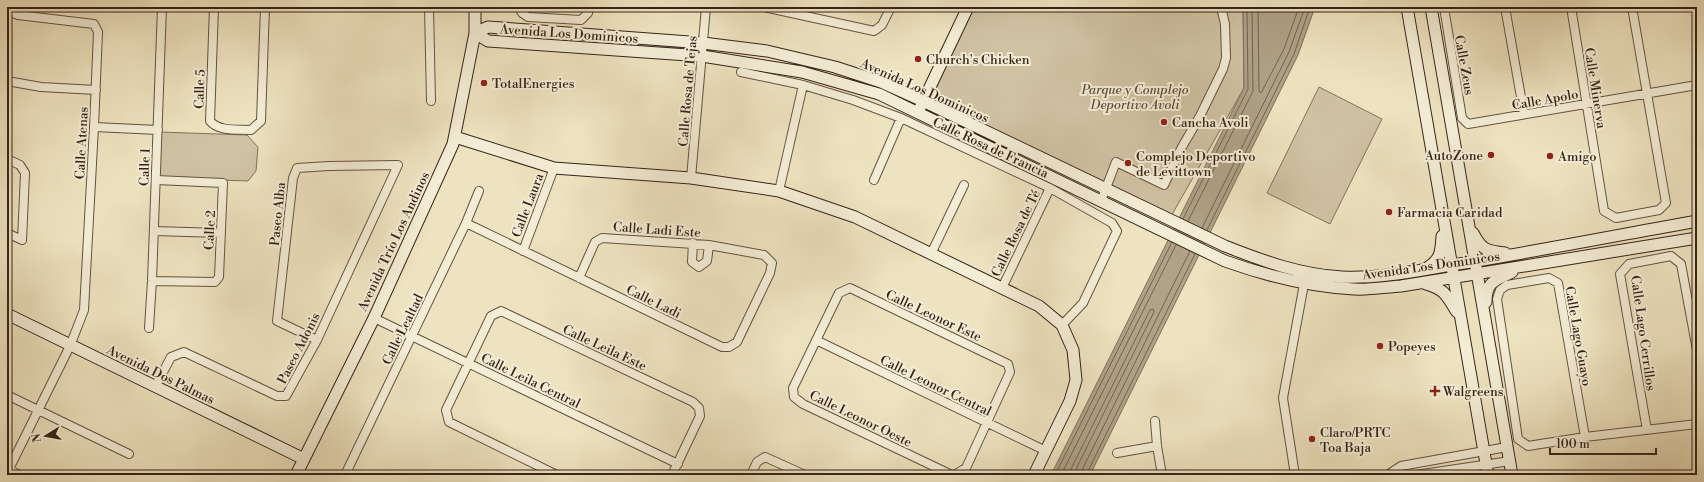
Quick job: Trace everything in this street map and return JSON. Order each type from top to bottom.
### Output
[{"type":"street","name":"Calle 1","points":[[149,328],[162,7]]},
{"type":"street","name":"Calle 5","points":[[214,7],[210,121],[214,126],[220,128],[251,130],[261,121],[265,7]]},
{"type":"street","points":[[429,7],[431,101]]},
{"type":"street","name":"Avenida Trío Los Andinos","points":[[296,475],[374,318],[452,147],[475,33],[475,7]]},
{"type":"street","points":[[519,7],[522,13],[528,17],[581,20],[588,10]]},
{"type":"street","name":"Calle Rosa de Tejas","points":[[691,178],[706,7]]},
{"type":"street","points":[[764,7],[874,31],[882,25],[891,7]]},
{"type":"street","points":[[918,112],[968,7]]},
{"type":"street","points":[[1100,202],[1116,162],[1164,185],[1182,147],[1224,69],[1226,58],[1225,24],[1221,7]]},
{"type":"street","points":[[1407,7],[1487,470]]},
{"type":"street","points":[[1431,7],[1512,475]]},
{"type":"street","name":"Calle Zeus","points":[[1444,7],[1462,118],[1468,124]]},
{"type":"street","points":[[1505,7],[1524,114]]},
{"type":"street","name":"Calle Minerva","points":[[1571,7],[1604,211],[1616,218],[1659,210],[1666,203],[1648,94]]},
{"type":"street","points":[[1632,7],[1648,94]]},
{"type":"street","points":[[7,11],[18,11]]},
{"type":"street","name":"Calle Atenas","points":[[8,470],[39,411],[70,346],[84,310],[98,32],[94,24],[18,11]]},
{"type":"street","name":"Avenida Los Dominicos","points":[[475,33],[488,27],[703,43],[767,51],[836,67],[881,82],[923,101],[1225,246],[1265,262],[1307,272],[1340,277],[1366,278],[1452,265],[1697,221]]},
{"type":"street","name":"Avenida Los Dominicos","points":[[475,33],[488,42],[702,56],[802,72],[879,94],[1225,261],[1261,274],[1304,284],[1356,289],[1421,283],[1697,238]]},
{"type":"street","name":"Calle Rosa de Francia","points":[[740,72],[803,84],[853,100],[901,118],[1050,188],[1112,223],[1117,231],[1083,304],[1062,325]]},
{"type":"street","points":[[7,81],[41,88],[96,90]]},
{"type":"street","points":[[779,191],[803,84]]},
{"type":"street","name":"Calle Apolo","points":[[1468,124],[1697,85]]},
{"type":"street","points":[[874,180],[901,118]]},
{"type":"street","points":[[94,127],[158,130]]},
{"type":"street","points":[[455,137],[554,168],[691,178],[779,191],[855,217],[1039,306],[1062,325],[1073,350],[1076,380],[1070,401],[1034,475]]},
{"type":"street","points":[[7,159],[20,165],[25,173],[22,240],[7,233]]},
{"type":"street","name":"Paseo Alba","points":[[316,340],[277,320],[293,178],[297,168],[329,166],[398,166]]},
{"type":"street","name":"Paseo Adonis","points":[[155,387],[171,357],[184,352],[277,396],[286,396],[316,340],[398,166]]},
{"type":"street","name":"Calle Laura","points":[[523,251],[554,168]]},
{"type":"street","name":"Calle 2","points":[[152,281],[215,282],[219,277],[221,233],[223,182],[156,180]]},
{"type":"street","points":[[931,254],[964,185]]},
{"type":"street","name":"Calle Rosa de Té","points":[[1002,288],[1050,188]]},
{"type":"street","name":"Calle Lealtad","points":[[345,475],[466,223],[479,192]]},
{"type":"street","points":[[1425,269],[1437,262],[1441,249],[1444,221]]},
{"type":"street","name":"Calle Ladi","points":[[466,223],[722,347],[729,347],[737,342],[770,273],[772,262],[764,255],[756,254]]},
{"type":"street","points":[[1469,224],[1480,246],[1493,252],[1515,254]]},
{"type":"street","points":[[154,231],[221,233]]},
{"type":"street","name":"Calle Ladi Este","points":[[579,278],[595,242],[602,238],[693,243],[756,254]]},
{"type":"street","points":[[693,243],[692,262],[699,267],[707,261],[708,245]]},
{"type":"street","name":"Calle Lago Cerrillos","points":[[1647,430],[1620,274],[1629,264],[1671,256],[1681,264],[1697,350]]},
{"type":"street","points":[[1486,321],[1486,293],[1492,281],[1524,266]]},
{"type":"street","name":"Calle Lago Guayo","points":[[1549,278],[1558,283],[1584,437],[1528,446],[1518,439],[1497,299],[1500,290],[1507,285],[1549,278]]},
{"type":"street","points":[[1421,283],[1439,288],[1445,294],[1460,317]]},
{"type":"street","points":[[1295,475],[1283,398],[1304,284]]},
{"type":"street","name":"Calle Leonor Este","points":[[816,340],[839,293],[850,288],[993,356],[1008,364],[1010,372],[988,423]]},
{"type":"street","name":"Calle Leila Este","points":[[468,363],[491,316],[501,311],[693,402],[699,408],[700,416],[678,464]]},
{"type":"street","name":"Avenida Dos Palmas","points":[[7,314],[304,459]]},
{"type":"street","name":"Calle Leila Central","points":[[374,318],[678,464]]},
{"type":"street","name":"Calle Leonor Central","points":[[816,340],[1046,451]]},
{"type":"street","name":"Calle Leonor Oeste","points":[[816,340],[793,388],[794,397],[803,404],[953,475],[966,468],[988,423]]},
{"type":"street","points":[[468,363],[446,410],[449,422],[556,475]]},
{"type":"street","points":[[7,395],[129,454]]},
{"type":"street","points":[[1155,421],[1157,446],[1162,475]]},
{"type":"street","points":[[1584,437],[1697,424]]},
{"type":"street","points":[[1116,453],[1157,446]]},
{"type":"street","points":[[1389,475],[1400,466],[1507,447]]},
{"type":"street","points":[[751,475],[758,462],[765,457],[805,475]]},
{"type":"street","points":[[1416,475],[1487,470],[1510,461]]},
{"type":"street","points":[[672,475],[678,464]]},
{"type":"street","points":[[8,470],[20,475]]},
{"type":"green space","name":"Complejo Deportivo de Levittown","points":[[971,7],[1243,7],[1244,88],[1170,218],[934,101],[933,94],[937,83]]},
{"type":"green space","points":[[1319,87],[1382,119],[1330,224],[1267,193]]},
{"type":"green space","points":[[160,132],[247,135],[258,147],[256,171],[248,181],[158,178]]},
{"type":"water","points":[[1243,7],[1315,7],[1298,55],[1090,475],[1051,475],[1244,88]]},
{"type":"place","name":"Church's Chicken","points":[[918,59]]},
{"type":"place","name":"TotalEnergies","points":[[484,83]]},
{"type":"place","name":"Cancha Avoli","points":[[1164,122]]},
{"type":"place","name":"AutoZone","points":[[1491,155]]},
{"type":"place","name":"Amigo","points":[[1550,156]]},
{"type":"place","name":"Complejo Deportivo de Levittown","points":[[1128,163]]},
{"type":"place","name":"Farmacia Caridad","points":[[1389,212]]},
{"type":"place","name":"Popeyes","points":[[1380,346]]},
{"type":"place","name":"Walgreens","points":[[1435,391]]},
{"type":"place","name":"Claro/PRTC Toa Baja","points":[[1312,439]]},
{"type":"park label","name":"Parque y Complejo Deportivo Avoli","points":[[1135,96]]}]
